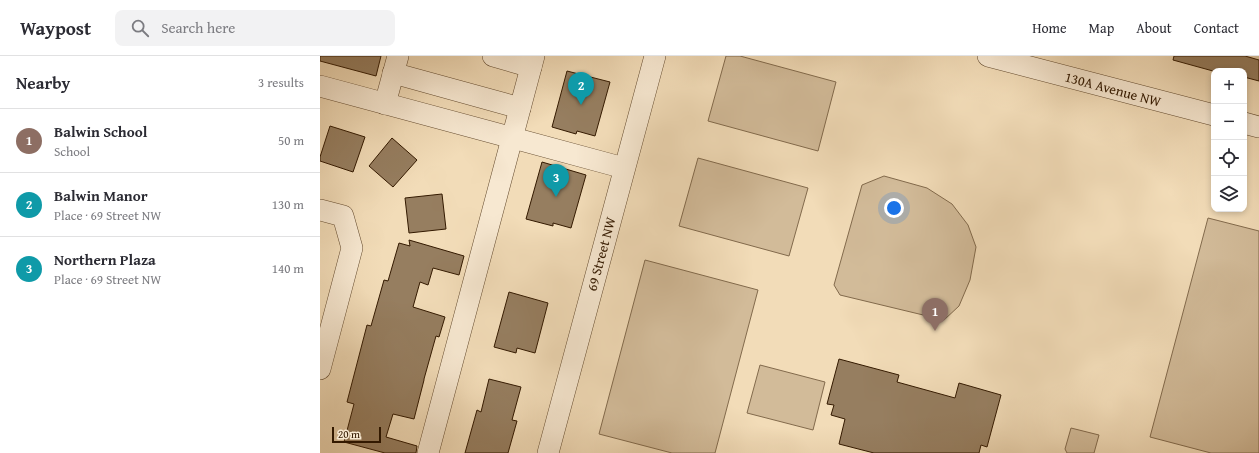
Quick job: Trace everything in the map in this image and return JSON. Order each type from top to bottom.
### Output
[{"type":"street","points":[[428,453],[532,61],[493,56]]},
{"type":"street","name":"69 Street NW","points":[[548,453],[655,56]]},
{"type":"street","name":"130A Avenue NW","points":[[988,56],[1211,114]]},
{"type":"street","points":[[385,104],[395,64],[520,108]]},
{"type":"street","points":[[320,86],[624,168]]},
{"type":"street","points":[[1247,124],[1259,127]]},
{"type":"street","points":[[320,210],[343,216],[352,248],[324,340],[320,369]]},
{"type":"shaded area","points":[[726,56],[740,56],[836,82],[818,151],[708,121]]},
{"type":"shaded area","points":[[698,158],[808,188],[789,256],[679,226]]},
{"type":"shaded area","points":[[884,176],[927,188],[952,204],[968,225],[976,247],[970,280],[959,306],[944,320],[840,295],[834,285],[862,185]]},
{"type":"shaded area","points":[[1208,218],[1259,231],[1259,453],[1211,453],[1150,437]]},
{"type":"shaded area","points":[[645,260],[758,290],[715,453],[672,453],[599,434]]},
{"type":"shaded area","points":[[760,365],[825,382],[813,430],[747,413]]},
{"type":"shaded area","points":[[1071,428],[1099,435],[1094,453],[1067,453],[1065,449]]},
{"type":"building","points":[[320,56],[381,56],[376,76],[320,61]]},
{"type":"building","points":[[1174,56],[1245,56],[1259,60],[1259,81],[1247,78],[1247,68],[1211,68],[1211,70],[1173,60]]},
{"type":"building","points":[[567,71],[610,82],[595,136],[577,131],[576,134],[552,127]]},
{"type":"building","points":[[330,126],[365,137],[353,172],[320,161]]},
{"type":"building","points":[[392,138],[417,160],[393,187],[369,166]]},
{"type":"building","points":[[542,162],[586,175],[571,228],[553,223],[553,226],[526,219]]},
{"type":"building","points":[[442,194],[446,229],[409,233],[405,198]]},
{"type":"building","points":[[409,240],[464,256],[459,275],[433,268],[428,285],[420,282],[413,307],[445,317],[439,337],[436,336],[414,419],[393,414],[386,437],[417,446],[416,453],[385,453],[344,442],[354,404],[347,402],[367,325],[371,326],[384,280],[388,281],[399,243],[410,246]]},
{"type":"building","points":[[509,292],[548,303],[535,353],[517,348],[516,353],[494,347]]},
{"type":"building","points":[[839,359],[899,375],[897,382],[955,398],[959,383],[1001,395],[987,447],[981,445],[979,453],[874,453],[839,444],[845,419],[831,415],[834,405],[827,404]]},
{"type":"building","points":[[489,379],[521,387],[512,420],[517,421],[508,453],[465,453],[477,410],[481,412]]},
{"type":"place","name":"Balwin Manor","points":[[581,105]]},
{"type":"place","name":"Northern Plaza","points":[[556,197]]},
{"type":"place","name":"Balwin School","points":[[935,331]]}]
